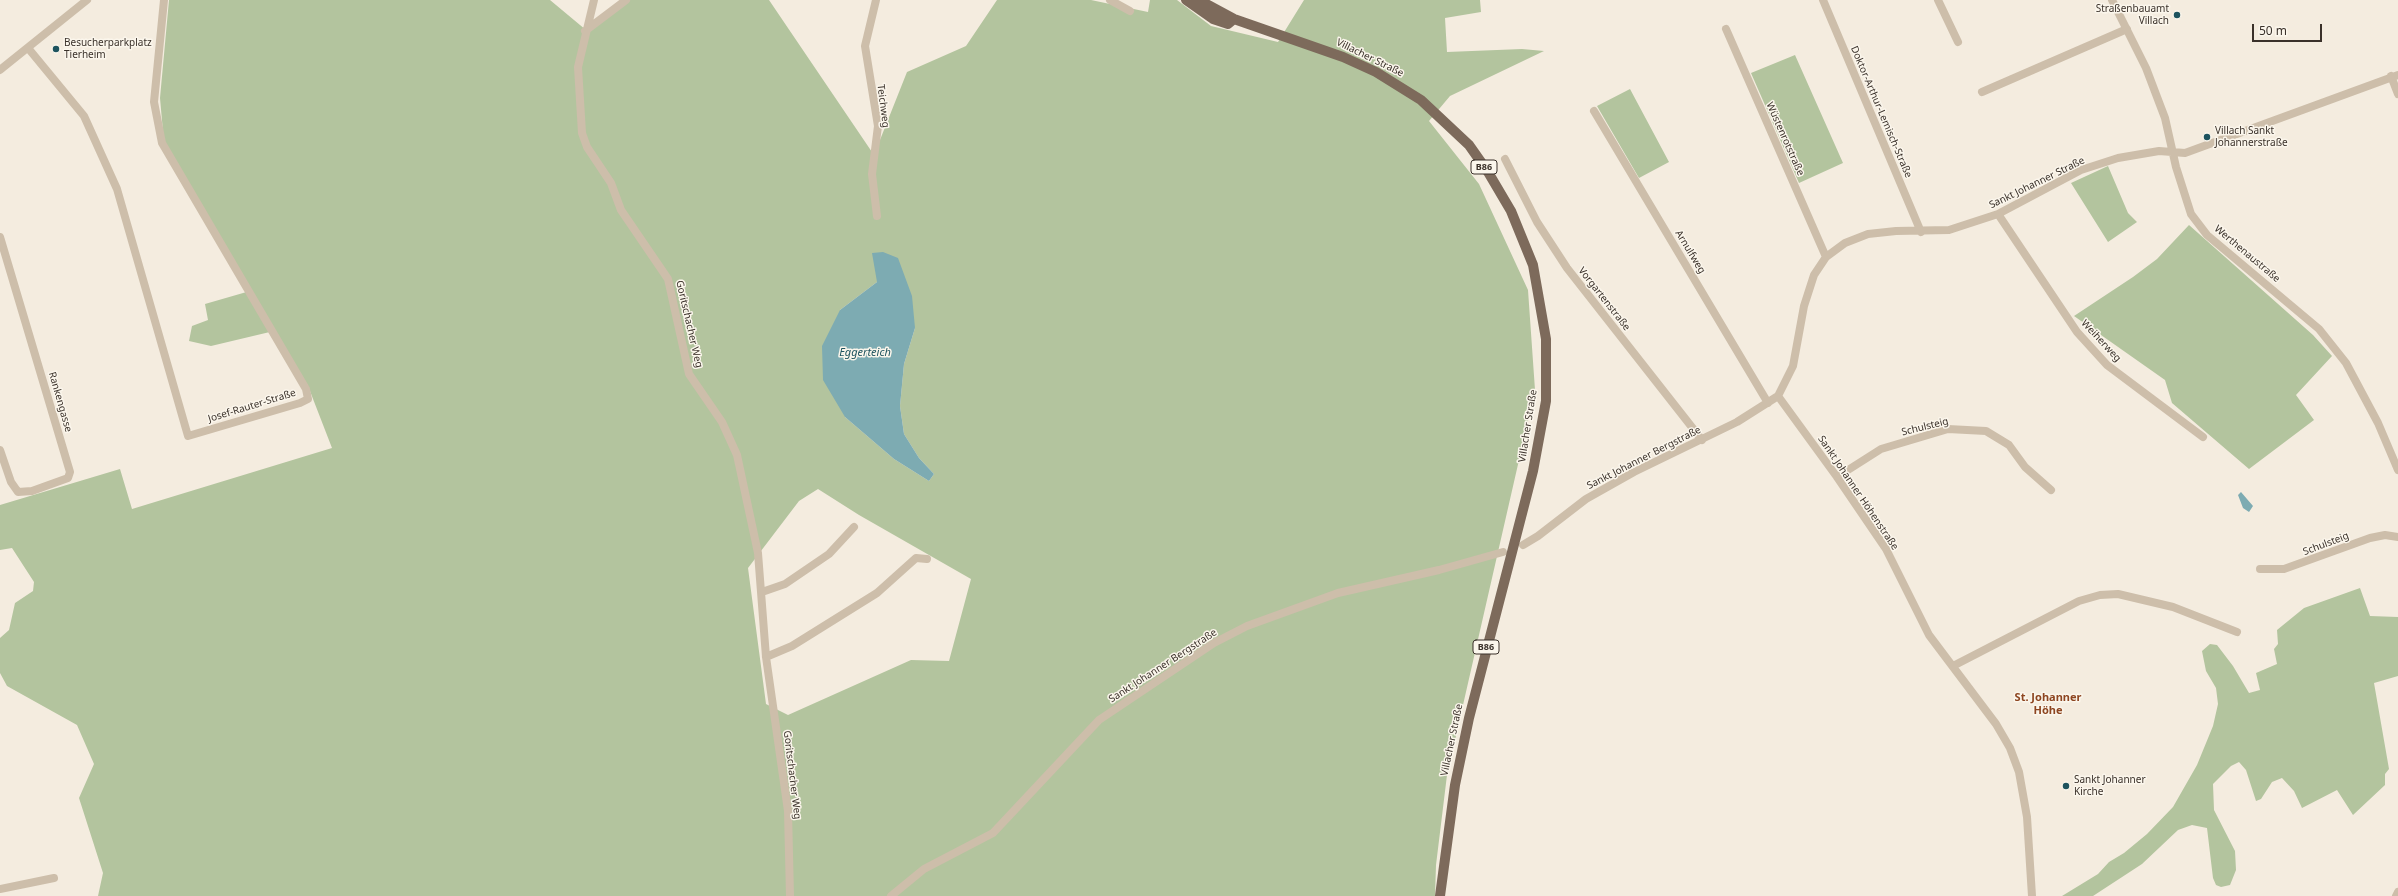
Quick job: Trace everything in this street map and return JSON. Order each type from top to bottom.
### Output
[{"type":"main road","name":"B86","points":[[1186,0],[1213,19],[1228,24],[1234,19],[1199,0]]},
{"type":"main road","name":"Villacher Straße","points":[[1234,19],[1299,40],[1343,57],[1401,86],[1427,105],[1469,145],[1488,172],[1511,211],[1533,265],[1546,339],[1546,401],[1541,434],[1469,718],[1455,785],[1440,896]]},
{"type":"street","points":[[0,70],[87,0]]},
{"type":"street","name":"Josef-Rauter-Straße","points":[[28,48],[84,116],[117,189],[188,436],[300,403],[308,399],[306,389],[162,143],[154,102],[164,0]]},
{"type":"street","name":"Goritschacher Weg","points":[[594,0],[585,31],[578,67],[582,133],[587,147],[612,183],[621,210],[668,279],[689,374],[722,422],[737,455],[758,553],[766,657],[788,811],[790,896]]},
{"type":"street","points":[[585,31],[626,0]]},
{"type":"street","name":"Teichweg","points":[[876,0],[865,46],[878,126],[872,174],[877,216]]},
{"type":"street","points":[[1110,0],[1130,11]]},
{"type":"street","name":"Doktor-Arthur-Lemisch-Straße","points":[[1823,0],[1921,232]]},
{"type":"street","name":"Werthenaustraße","points":[[2112,0],[2146,68],[2165,118],[2172,152],[2191,214],[2207,234],[2319,329],[2346,362],[2378,423],[2398,470]]},
{"type":"street","points":[[1940,1],[1958,42]]},
{"type":"street","name":"Wüstenrotstraße","points":[[1726,29],[1826,257]]},
{"type":"street","points":[[1982,92],[2127,29]]},
{"type":"street","points":[[2395,76],[2398,94]]},
{"type":"street","name":"Sankt Johanner Straße","points":[[1778,396],[1793,366],[1804,306],[1814,275],[1826,257],[1845,243],[1868,234],[1896,230],[1921,232],[1949,230],[1998,214],[2081,170],[2118,158],[2159,151],[2185,153],[2395,76]]},
{"type":"street","name":"Arnulfweg","points":[[1594,111],[1768,402]]},
{"type":"street","name":"Vorgartenstraße","points":[[1505,159],[1537,222],[1567,268],[1702,440]]},
{"type":"street","name":"Weiherweg","points":[[1998,214],[2082,338],[2107,365],[2203,436]]},
{"type":"street","name":"Rankengasse","points":[[0,237],[70,472],[68,478],[32,491],[18,492],[11,482],[0,450]]},
{"type":"street","name":"Sankt Johanner Bergstraße","points":[[1523,545],[1538,536],[1586,499],[1634,472],[1738,422],[1778,396]]},
{"type":"street","name":"Sankt Johanner Höhenstraße","points":[[1778,396],[1837,477],[1886,549],[1929,635],[1996,724],[2010,748],[2019,772],[2027,818],[2032,896]]},
{"type":"street","name":"Schulsteig","points":[[1837,477],[1881,449],[1948,429],[1986,431],[2009,445],[2025,467],[2051,490]]},
{"type":"street","points":[[762,592],[785,584],[829,554],[854,527]]},
{"type":"street","name":"Schulsteig","points":[[2260,569],[2284,569],[2370,538],[2385,535],[2398,537]]},
{"type":"street","name":"Sankt Johanner Bergstraße","points":[[891,896],[924,869],[993,833],[1099,720],[1214,643],[1247,626],[1338,593],[1439,570],[1502,552]]},
{"type":"street","points":[[766,657],[792,646],[877,593],[916,558],[927,559]]},
{"type":"street","points":[[1953,666],[2079,601],[2100,595],[2118,594],[2173,607],[2237,632]]},
{"type":"street","points":[[0,889],[54,878]]},
{"type":"street","points":[[2396,896],[2398,892]]},
{"type":"green space","points":[[169,0],[550,0],[586,30],[629,0],[769,0],[874,155],[907,72],[966,46],[997,0],[1091,0],[1148,12],[1150,0],[1177,0],[1211,26],[1278,42],[1304,0],[1480,0],[1481,12],[1445,18],[1447,52],[1522,49],[1544,51],[1450,96],[1429,121],[1479,184],[1528,290],[1535,390],[1447,775],[1436,865],[1435,896],[98,896],[103,873],[79,798],[94,764],[77,725],[7,686],[0,673],[0,638],[9,630],[15,603],[33,591],[34,582],[12,548],[0,550],[0,505],[120,469],[132,509],[332,448],[308,386],[274,331],[211,346],[189,341],[192,326],[208,320],[205,304],[250,291],[164,143],[160,98]],"holes":[[[877,282],[915,328],[904,364],[900,406],[904,434],[919,458],[934,474],[929,481],[894,459],[845,417],[840,310]],[[818,489],[859,515],[971,579],[949,661],[911,660],[788,715],[766,704],[748,568],[799,501]]]},
{"type":"green space","points":[[1795,55],[1843,163],[1799,183],[1751,73]]},
{"type":"green space","points":[[1630,89],[1669,162],[1639,178],[1597,106]]},
{"type":"green space","points":[[2108,166],[2128,213],[2137,222],[2108,242],[2071,183]]},
{"type":"green space","points":[[2189,225],[2313,335],[2332,356],[2296,395],[2314,420],[2249,469],[2172,403],[2165,380],[2074,316],[2133,277],[2157,259]]},
{"type":"green space","points":[[2360,588],[2370,616],[2398,617],[2398,676],[2374,683],[2389,769],[2385,774],[2385,785],[2353,815],[2337,790],[2302,808],[2294,791],[2282,778],[2272,782],[2261,799],[2256,801],[2246,770],[2239,762],[2231,766],[2213,784],[2214,810],[2235,851],[2236,870],[2230,885],[2221,887],[2216,885],[2213,878],[2207,828],[2192,825],[2178,830],[2142,864],[2093,896],[2062,896],[2098,874],[2109,862],[2124,853],[2147,834],[2173,807],[2197,765],[2213,726],[2218,704],[2216,688],[2206,671],[2202,651],[2210,644],[2217,645],[2233,666],[2249,693],[2260,690],[2256,673],[2277,664],[2274,649],[2278,644],[2277,630],[2304,608]]},
{"type":"water","name":"Eggerteich","points":[[883,252],[898,258],[912,296],[915,328],[904,364],[900,406],[904,434],[919,458],[934,474],[929,481],[894,459],[845,417],[823,380],[822,346],[840,310],[877,282],[872,253]]},
{"type":"water","points":[[2241,492],[2253,506],[2249,512],[2243,508],[2238,495]]},
{"type":"place","name":"Straßenbauamt Villach","points":[[2177,15]]},
{"type":"place","name":"Besucherparkplatz Tierheim","points":[[56,49]]},
{"type":"place","name":"Villach Sankt Johannerstraße","points":[[2207,137]]},
{"type":"place","name":"Sankt Johanner Kirche","points":[[2066,786]]},
{"type":"district","name":"St. Johanner Höhe","points":[[2048,704]]}]
